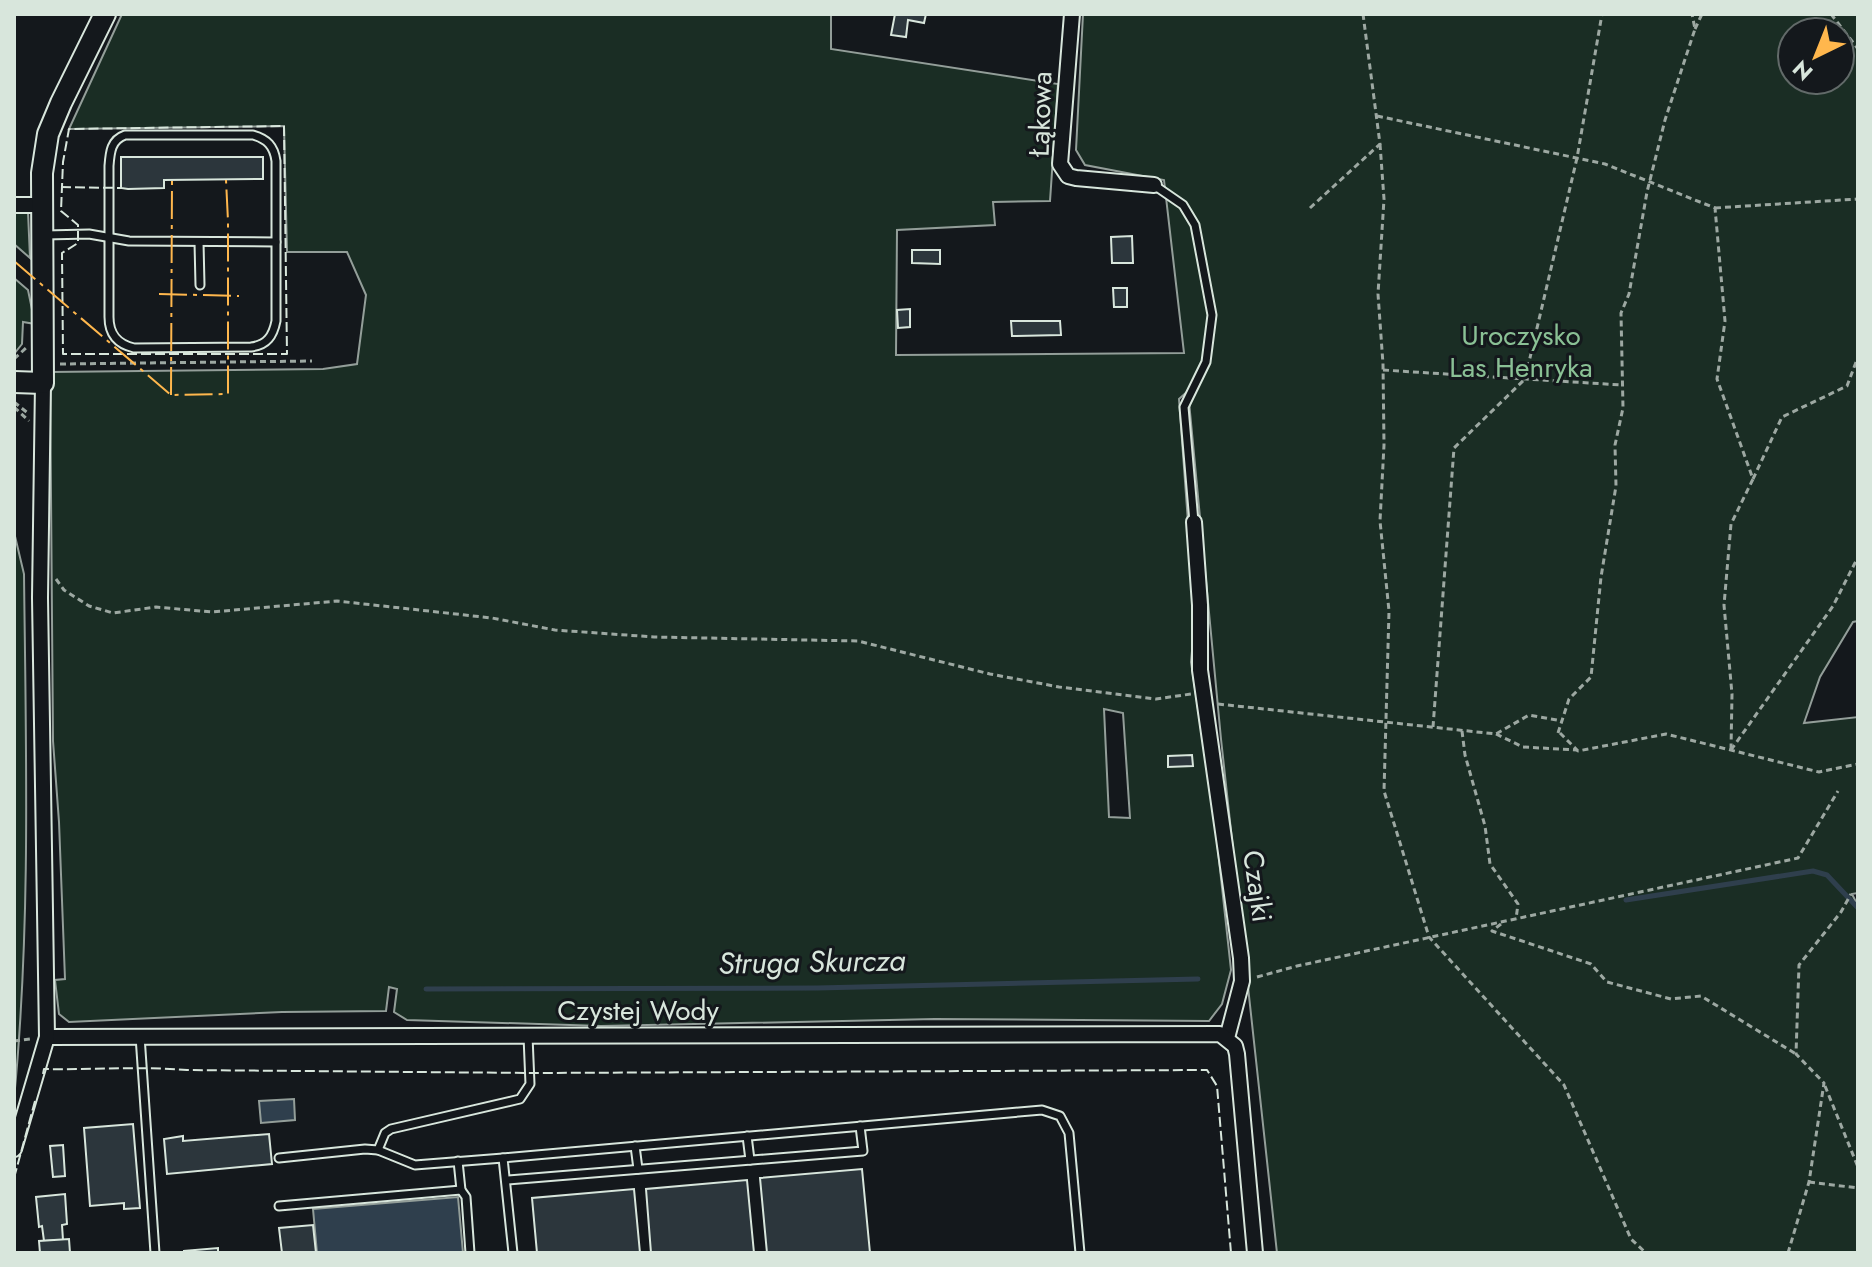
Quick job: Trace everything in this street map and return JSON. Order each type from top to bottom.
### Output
[{"type":"street","points":[[14,1149],[47,1037],[40,561],[42,173],[48,134],[105,14]]},
{"type":"street","name":"Łąkowa","points":[[1072,14],[1060,164],[1068,176],[1076,178],[1154,185]]},
{"type":"street","points":[[14,205],[43,205]]},
{"type":"street","points":[[14,382],[43,373]]},
{"type":"street","name":"Czajki","points":[[1194,522],[1204,698],[1231,868],[1242,981],[1227,1038]]},
{"type":"street","name":"Czystej Wody","points":[[47,1037],[1214,1034],[1227,1038]]},
{"type":"street","points":[[1227,1038],[1235,1046],[1237,1054],[1255,1253]]},
{"type":"lane","points":[[253,135],[269,143],[275,155],[274,330],[265,343],[251,347],[134,348],[120,343],[110,331],[109,240],[110,151],[118,137],[253,135]]},
{"type":"lane","points":[[1154,185],[1183,205],[1195,225],[1212,315],[1206,362],[1184,407],[1194,522]]},
{"type":"lane","points":[[42,235],[89,234],[109,240],[276,242]]},
{"type":"lane","points":[[199,242],[200,285]]},
{"type":"lane","points":[[140,1036],[155,1253]]},
{"type":"lane","points":[[378,1150],[381,1140],[391,1129],[520,1099],[530,1084],[528,1036]]},
{"type":"lane","points":[[279,1158],[365,1149],[378,1150],[415,1165],[1042,1110],[1060,1116],[1069,1133],[1080,1253]]},
{"type":"lane","points":[[507,1180],[863,1151],[860,1126]]},
{"type":"lane","points":[[747,1136],[750,1160]]},
{"type":"lane","points":[[635,1146],[638,1169]]},
{"type":"lane","points":[[503,1158],[513,1253]]},
{"type":"lane","points":[[458,1161],[461,1190],[466,1197],[470,1253]]},
{"type":"lane","points":[[279,1206],[461,1190]]},
{"type":"path","points":[[1363,14],[1377,116],[1384,199],[1378,294],[1384,445],[1380,521],[1389,611],[1384,791],[1429,937],[1564,1085],[1631,1239],[1646,1253]]},
{"type":"path","points":[[1433,727],[1454,448],[1525,379],[1577,158],[1602,14]]},
{"type":"path","points":[[1692,14],[1695,29]]},
{"type":"path","points":[[1558,733],[1569,699],[1591,677],[1601,577],[1616,486],[1615,445],[1623,408],[1621,313],[1629,294],[1665,120],[1702,14]]},
{"type":"path","points":[[1831,14],[1858,49]]},
{"type":"path","points":[[1377,116],[1605,164],[1715,208],[1858,199]]},
{"type":"path","points":[[1310,208],[1380,144]]},
{"type":"path","points":[[1715,208],[1725,321],[1717,379],[1753,479]]},
{"type":"path","points":[[1731,750],[1732,694],[1724,605],[1731,524],[1782,417],[1847,386],[1858,357]]},
{"type":"path","points":[[43,373],[312,361]]},
{"type":"path","points":[[1383,370],[1623,385]]},
{"type":"path","points":[[1731,750],[1833,606],[1858,557]]},
{"type":"path","points":[[40,561],[64,590],[89,606],[113,613],[156,607],[212,612],[337,601],[492,618],[555,630],[670,638],[858,641],[990,674],[1059,687],[1156,699],[1204,698],[1496,734],[1523,747],[1578,751],[1666,734],[1819,772],[1858,764]]},
{"type":"path","points":[[1496,734],[1529,715],[1562,720]]},
{"type":"path","points":[[1562,720],[1560,733],[1578,751]]},
{"type":"path","points":[[1462,730],[1465,755],[1485,826],[1490,864],[1518,904],[1516,919]]},
{"type":"path","points":[[1242,981],[1297,966],[1798,858],[1838,791]]},
{"type":"path","points":[[1796,1054],[1799,965],[1841,912],[1851,894]]},
{"type":"path","points":[[1504,921],[1492,931],[1591,964],[1607,982],[1671,999],[1701,996],[1796,1054],[1824,1083],[1858,1167]]},
{"type":"path","points":[[1788,1253],[1809,1182],[1824,1083]]},
{"type":"path","points":[[1809,1182],[1858,1188]]},
{"type":"green space","name":"Uroczysko Las Henryka","points":[[122,14],[831,14],[831,49],[1058,84],[1050,201],[993,202],[995,225],[897,230],[896,355],[1184,353],[1164,180],[1085,165],[1076,150],[1083,14],[1858,14],[1858,621],[1853,622],[1820,677],[1804,723],[1858,717],[1858,893],[1852,894],[1858,906],[1858,1253],[1277,1253],[1221,739],[1188,391],[1179,399],[1195,618],[1191,662],[1215,823],[1231,970],[1222,1004],[1209,1021],[935,1019],[601,1026],[407,1020],[394,1012],[397,989],[389,987],[386,1011],[282,1012],[69,1022],[59,1014],[55,980],[65,979],[53,741],[50,372],[323,369],[357,364],[366,295],[347,252],[287,252],[284,126],[69,129]],"holes":[[[1104,709],[1123,713],[1130,818],[1109,817]]]},
{"type":"green space","points":[[28,212],[30,258],[14,244],[14,213]]},
{"type":"green space","points":[[14,278],[28,290],[35,324],[23,322],[22,344],[14,354]]},
{"type":"green space","points":[[14,532],[24,574],[26,771],[23,968],[14,1099]]},
{"type":"water","points":[[294,1099],[295,1120],[261,1123],[259,1101]]},
{"type":"water","points":[[458,1197],[463,1253],[317,1253],[313,1209]]},
{"type":"building","points":[[895,14],[926,14],[924,23],[908,20],[906,37],[891,35]]},
{"type":"building","points":[[121,157],[263,157],[263,179],[164,180],[164,188],[121,188]]},
{"type":"building","points":[[1132,236],[1133,263],[1112,263],[1111,237]]},
{"type":"building","points":[[912,250],[940,250],[940,264],[912,263]]},
{"type":"building","points":[[1113,288],[1127,288],[1127,307],[1114,307]]},
{"type":"building","points":[[910,309],[910,327],[898,328],[897,310]]},
{"type":"building","points":[[1011,321],[1060,321],[1061,335],[1012,336]]},
{"type":"building","points":[[1192,755],[1193,766],[1168,767],[1168,756]]},
{"type":"building","points":[[133,1124],[140,1208],[124,1209],[124,1203],[90,1206],[84,1128]]},
{"type":"building","points":[[269,1134],[272,1164],[167,1174],[164,1139],[183,1136],[183,1141]]},
{"type":"building","points":[[63,1145],[65,1176],[53,1177],[50,1146]]},
{"type":"building","points":[[862,1169],[870,1253],[767,1253],[760,1178]]},
{"type":"building","points":[[747,1180],[754,1253],[651,1253],[646,1189]]},
{"type":"building","points":[[634,1189],[640,1253],[537,1253],[532,1198]]},
{"type":"building","points":[[65,1194],[67,1224],[62,1225],[63,1240],[44,1241],[42,1226],[39,1227],[36,1197]]},
{"type":"building","points":[[313,1225],[316,1253],[282,1253],[279,1228]]},
{"type":"building","points":[[69,1239],[70,1253],[40,1253],[39,1241]]},
{"type":"building","points":[[218,1248],[218,1253],[184,1253],[184,1251]]},
{"type":"waterway","name":"Struga Skurcza","points":[[1626,900],[1813,871],[1827,875],[1858,908]]},
{"type":"waterway","name":"Struga Skurcza","points":[[426,989],[817,988],[1198,979]]},
{"type":"fence","points":[[284,126],[287,354],[63,354],[62,253],[78,243],[78,225],[61,211],[63,162],[69,129],[284,126]]},
{"type":"fence","points":[[61,187],[121,188]]},
{"type":"fence","points":[[43,1074],[44,1069],[134,1068],[530,1073],[1207,1070],[1217,1086],[1231,1253]]},
{"type":"fence","points":[[14,1178],[35,1101]]},
{"type":"power","points":[[171,395],[172,180]]},
{"type":"power","points":[[14,261],[171,395],[228,394],[226,180]]},
{"type":"power","points":[[159,294],[239,296]]}]
